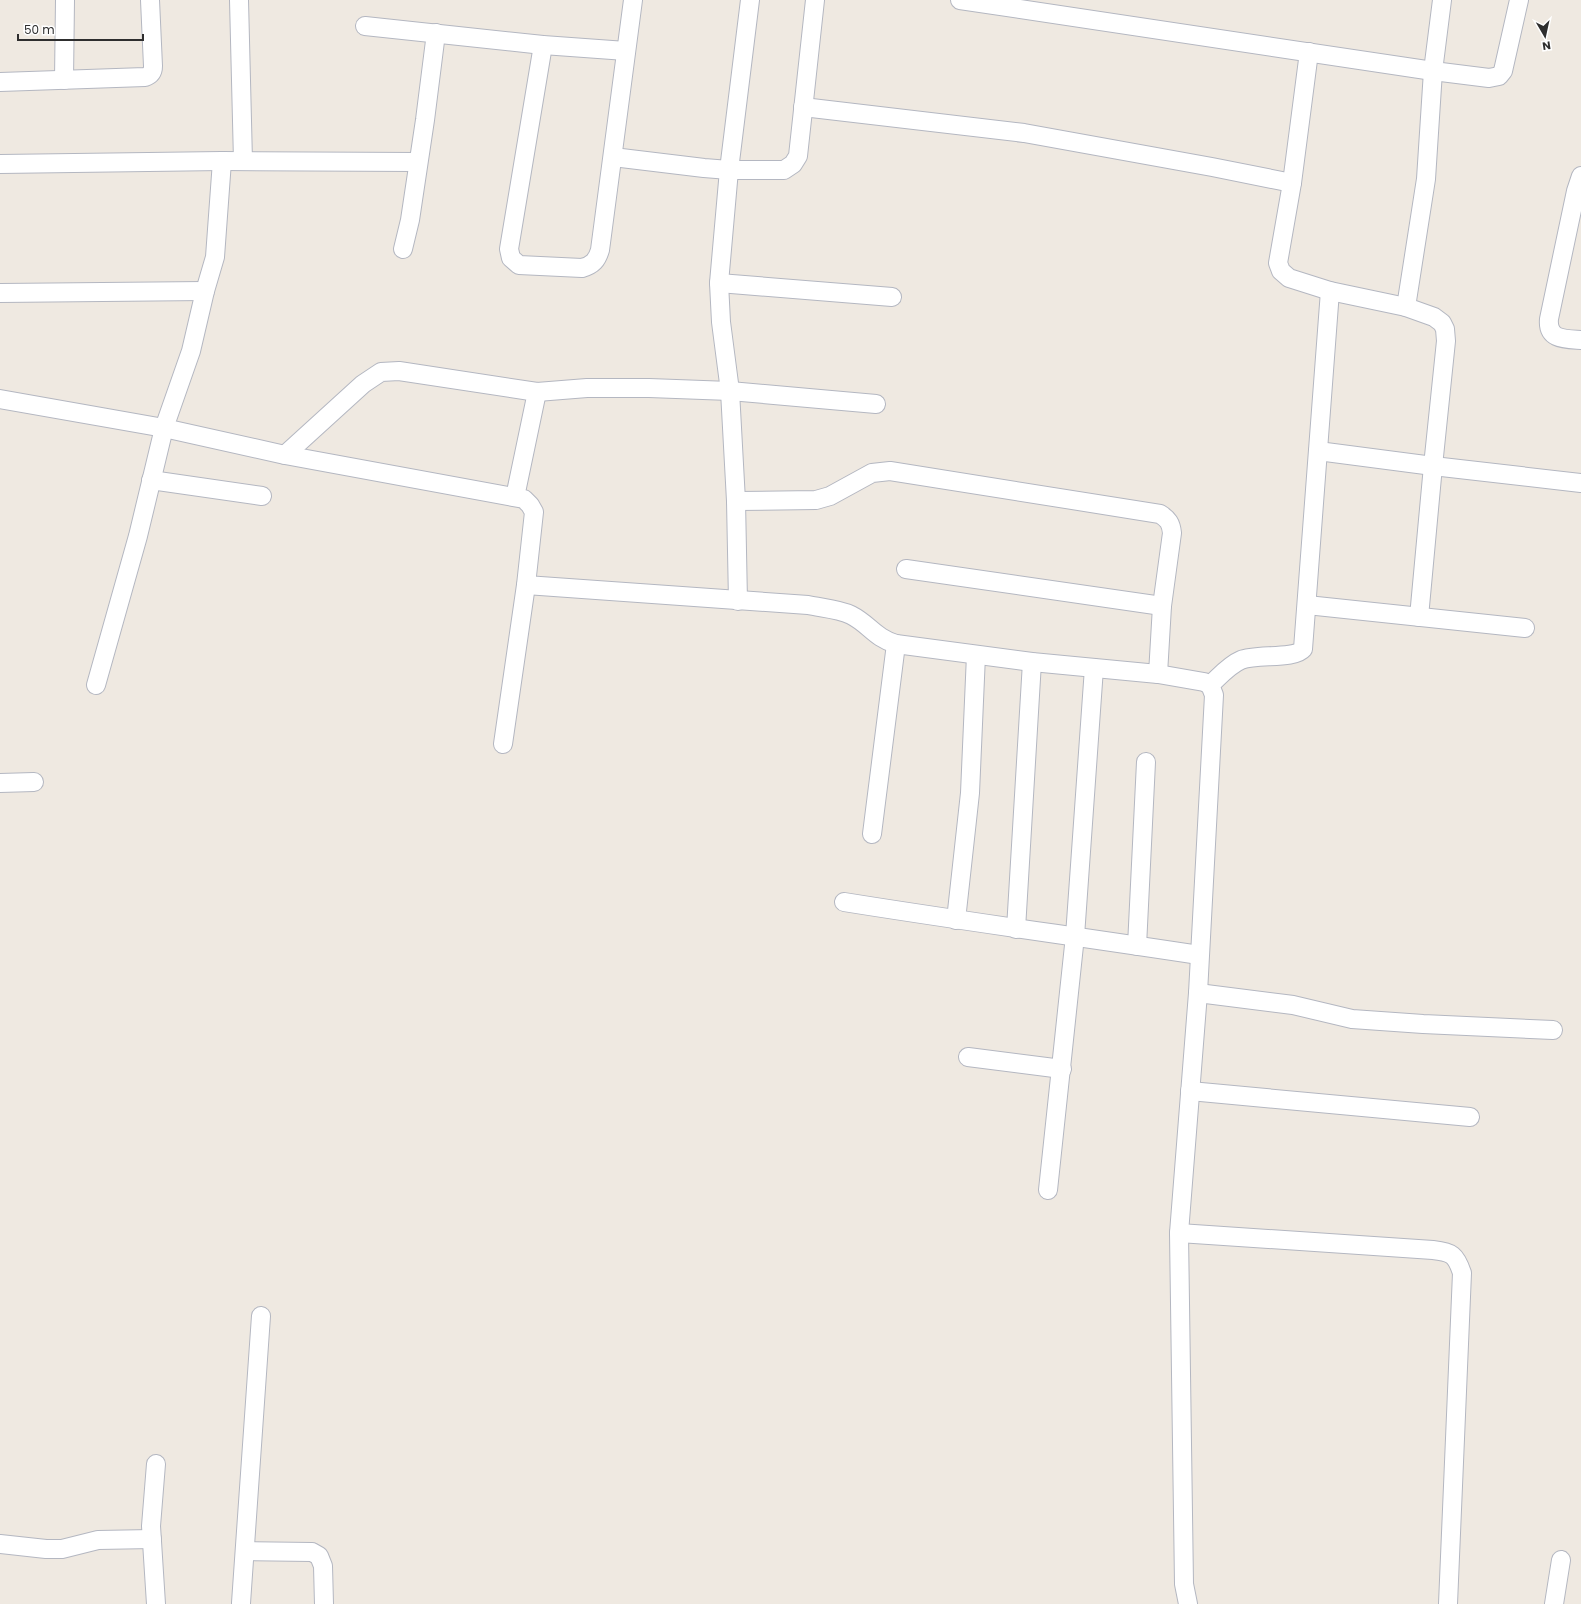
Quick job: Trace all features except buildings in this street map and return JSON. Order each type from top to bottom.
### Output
[{"type":"street","points":[[64,80],[65,0]]},
{"type":"street","points":[[0,82],[150,76],[153,71],[153,66],[150,0]]},
{"type":"street","points":[[239,0],[243,161]]},
{"type":"street","points":[[543,45],[509,249],[511,258],[519,264],[582,268],[589,266],[597,259],[600,250],[633,0]]},
{"type":"street","points":[[738,600],[736,501],[730,391],[721,322],[719,283],[728,170],[750,0]]},
{"type":"street","points":[[613,157],[728,170],[784,170],[793,164],[798,156],[814,0]]},
{"type":"street","points":[[960,0],[1433,71],[1489,78],[1499,76],[1503,71],[1518,0]]},
{"type":"street","points":[[1406,307],[1426,179],[1433,71],[1442,0]]},
{"type":"street","points":[[365,26],[543,45],[626,51]]},
{"type":"street","points":[[404,249],[410,220],[425,120],[436,33]]},
{"type":"street","points":[[1309,52],[1292,183],[1278,263],[1281,270],[1289,278],[1330,290],[1406,307],[1434,317],[1442,323],[1445,329],[1446,341],[1419,617]]},
{"type":"street","points":[[803,106],[1024,133],[1292,183]]},
{"type":"street","points":[[96,685],[138,536],[164,428],[191,351],[205,291],[215,257],[222,161]]},
{"type":"street","points":[[0,164],[222,161],[418,162]]},
{"type":"street","points":[[1581,176],[1576,192],[1548,319],[1548,326],[1554,336],[1581,340]]},
{"type":"street","points":[[719,283],[892,297]]},
{"type":"street","points":[[0,289],[0,300]]},
{"type":"street","points":[[1210,685],[1239,661],[1256,656],[1292,654],[1300,652],[1303,649],[1330,290]]},
{"type":"street","points":[[0,293],[205,291]]},
{"type":"street","points":[[285,455],[363,384],[381,372],[400,371],[537,392],[610,387],[730,391],[876,404]]},
{"type":"street","points":[[514,497],[537,392]]},
{"type":"street","points":[[0,399],[164,428],[285,455],[524,499],[534,512],[526,585],[503,744]]},
{"type":"street","points":[[1318,451],[1581,483]]},
{"type":"street","points":[[736,501],[816,500],[835,494],[872,473],[890,471],[1160,514],[1171,524],[1172,533],[1162,606],[1158,674]]},
{"type":"street","points":[[151,480],[262,496]]},
{"type":"street","points":[[906,569],[1162,606]]},
{"type":"street","points":[[526,585],[808,605],[832,609],[851,615],[885,641],[896,644],[1032,662],[1158,674],[1204,682],[1210,685],[1214,695],[1198,993],[1179,1233],[1184,1584],[1188,1604]]},
{"type":"street","points":[[1307,605],[1525,628]]},
{"type":"street","points":[[872,834],[896,644]]},
{"type":"street","points":[[956,920],[970,793],[976,655]]},
{"type":"street","points":[[1016,929],[1032,662]]},
{"type":"street","points":[[1048,1190],[1075,936],[1094,668]]},
{"type":"street","points":[[1137,946],[1146,762]]},
{"type":"street","points":[[0,783],[34,782]]},
{"type":"street","points":[[844,902],[1016,929],[1075,936],[1199,955]]},
{"type":"street","points":[[1198,993],[1293,1005],[1352,1019],[1552,1030]]},
{"type":"street","points":[[968,1057],[1062,1069]]},
{"type":"street","points":[[1190,1091],[1470,1117]]},
{"type":"street","points":[[1179,1233],[1433,1250],[1447,1252],[1458,1261],[1462,1272],[1448,1604]]},
{"type":"street","points":[[241,1603],[261,1316]]},
{"type":"street","points":[[156,1464],[151,1526],[156,1604]]},
{"type":"street","points":[[0,1544],[46,1550],[62,1549],[98,1540],[152,1539]]},
{"type":"street","points":[[245,1551],[312,1552],[319,1556],[323,1566],[324,1604]]},
{"type":"street","points":[[1554,1604],[1561,1560]]}]
